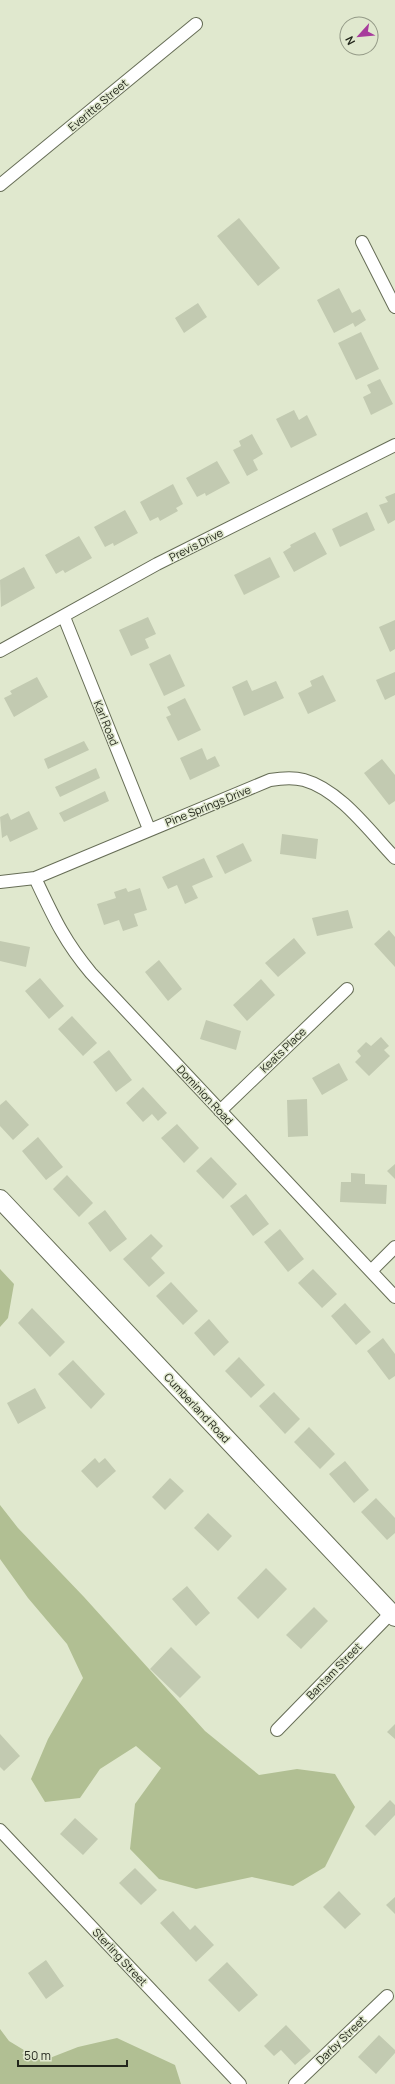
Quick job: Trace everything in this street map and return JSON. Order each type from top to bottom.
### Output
[{"type":"main road","name":"Cumberland Road","points":[[0,1199],[393,1615]]},
{"type":"street","name":"Everitte Street","points":[[2,179],[196,24]]},
{"type":"street","points":[[362,242],[395,308]]},
{"type":"street","name":"Previs Drive","points":[[0,651],[64,617],[157,564],[395,445]]},
{"type":"street","name":"Karl Road","points":[[64,617],[149,829]]},
{"type":"street","name":"Pine Springs Drive","points":[[0,882],[36,878],[149,829],[270,780],[287,778],[298,779],[319,785],[340,801],[395,858]]},
{"type":"street","name":"Dominion Road","points":[[36,878],[60,930],[72,950],[220,1111],[395,1297]]},
{"type":"street","name":"Keats Place","points":[[220,1111],[347,989]]},
{"type":"street","points":[[371,1271],[395,1247]]},
{"type":"street","name":"Bantam Street","points":[[277,1730],[393,1615]]},
{"type":"street","name":"Sterling Street","points":[[0,1830],[240,2084]]},
{"type":"street","name":"Darby Street","points":[[295,2084],[387,1996]]},
{"type":"green space","points":[[0,1269],[14,1284],[8,1318],[0,1327]]},
{"type":"green space","points":[[0,1505],[18,1528],[84,1597],[205,1731],[259,1775],[297,1769],[335,1774],[355,1807],[325,1867],[293,1886],[252,1877],[196,1889],[159,1879],[130,1849],[135,1804],[161,1768],[136,1746],[100,1769],[80,1798],[45,1802],[31,1779],[48,1739],[83,1678],[67,1644],[28,1598],[0,1559]]},
{"type":"green space","points":[[0,2029],[9,2041],[42,2061],[78,2047],[117,2038],[175,2065],[181,2084],[0,2084]]},
{"type":"building","points":[[239,218],[280,268],[258,286],[217,236]]},
{"type":"building","points":[[339,288],[352,313],[360,309],[366,320],[355,327],[353,323],[334,333],[317,300]]},
{"type":"building","points":[[198,303],[207,317],[184,333],[175,318]]},
{"type":"building","points":[[361,332],[379,369],[356,380],[338,343]]},
{"type":"building","points":[[380,379],[393,404],[371,415],[363,397],[371,393],[367,385]]},
{"type":"building","points":[[294,410],[299,420],[307,415],[317,435],[291,448],[276,419]]},
{"type":"building","points":[[252,434],[263,454],[253,460],[258,470],[247,476],[233,450],[241,446],[239,441]]},
{"type":"building","points":[[217,461],[230,483],[206,496],[205,493],[197,497],[186,478]]},
{"type":"building","points":[[173,484],[183,504],[176,508],[178,511],[160,521],[158,517],[150,521],[140,502]]},
{"type":"building","points":[[395,493],[395,520],[388,524],[379,505],[388,502],[385,497]]},
{"type":"building","points":[[125,510],[138,533],[114,546],[113,543],[105,547],[94,527]]},
{"type":"building","points":[[367,512],[375,530],[340,547],[332,529]]},
{"type":"building","points":[[315,532],[327,554],[294,572],[283,552],[291,547],[290,545]]},
{"type":"building","points":[[79,536],[92,558],[65,573],[63,570],[56,574],[45,555]]},
{"type":"building","points":[[270,557],[280,577],[244,595],[234,575]]},
{"type":"building","points":[[24,567],[35,588],[1,607],[0,580]]},
{"type":"building","points":[[148,617],[156,634],[145,639],[149,648],[131,656],[119,630]]},
{"type":"building","points":[[395,620],[395,649],[390,652],[379,627]]},
{"type":"building","points":[[170,654],[185,686],[164,696],[149,664]]},
{"type":"building","points":[[395,672],[395,695],[385,700],[376,680]]},
{"type":"building","points":[[323,675],[336,701],[308,714],[298,693],[312,686],[310,681]]},
{"type":"building","points":[[37,677],[48,697],[14,717],[4,698],[12,694],[10,691]]},
{"type":"building","points":[[247,680],[252,691],[276,681],[284,698],[244,716],[232,687]]},
{"type":"building","points":[[185,698],[201,730],[178,741],[166,717],[171,715],[167,707]]},
{"type":"building","points":[[84,741],[89,750],[48,769],[44,759]]},
{"type":"building","points":[[202,748],[207,760],[215,756],[220,766],[190,780],[180,758]]},
{"type":"building","points":[[382,759],[395,775],[395,801],[389,805],[364,773]]},
{"type":"building","points":[[96,768],[100,778],[60,797],[55,787]]},
{"type":"building","points":[[105,791],[109,801],[64,822],[59,813]]},
{"type":"building","points":[[29,811],[38,829],[10,842],[7,835],[2,838],[0,817],[8,813],[11,820]]},
{"type":"building","points":[[282,834],[318,839],[316,859],[280,854]]},
{"type":"building","points":[[243,843],[252,861],[225,874],[216,856]]},
{"type":"building","points":[[204,858],[213,877],[192,886],[198,898],[185,904],[177,885],[168,889],[162,877]]},
{"type":"building","points":[[126,888],[128,892],[140,888],[147,910],[134,914],[138,926],[123,931],[119,920],[104,925],[97,904],[116,898],[114,892]]},
{"type":"building","points":[[348,910],[353,928],[317,936],[312,918]]},
{"type":"building","points":[[389,930],[395,937],[395,967],[374,944]]},
{"type":"building","points":[[294,938],[306,953],[278,977],[265,963]]},
{"type":"building","points":[[0,941],[30,947],[26,967],[0,961]]},
{"type":"building","points":[[159,960],[182,989],[168,1001],[145,972]]},
{"type":"building","points":[[40,978],[64,1006],[49,1019],[25,991]]},
{"type":"building","points":[[261,979],[275,995],[247,1021],[233,1005]]},
{"type":"building","points":[[72,1016],[97,1043],[83,1056],[58,1029]]},
{"type":"building","points":[[206,1020],[241,1031],[236,1050],[200,1039]]},
{"type":"building","points":[[381,1037],[389,1046],[384,1050],[390,1056],[369,1076],[355,1062],[361,1056],[357,1051],[366,1042],[371,1046]]},
{"type":"building","points":[[109,1050],[132,1080],[116,1092],[93,1062]]},
{"type":"building","points":[[339,1063],[348,1080],[322,1095],[312,1078]]},
{"type":"building","points":[[143,1087],[167,1113],[158,1121],[152,1114],[143,1122],[126,1103]]},
{"type":"building","points":[[307,1099],[308,1136],[288,1137],[287,1100]]},
{"type":"building","points":[[6,1100],[29,1125],[13,1140],[0,1126],[0,1105]]},
{"type":"building","points":[[177,1124],[199,1148],[184,1163],[161,1138]]},
{"type":"building","points":[[38,1137],[63,1167],[46,1180],[22,1151]]},
{"type":"building","points":[[211,1157],[237,1184],[223,1199],[196,1171]]},
{"type":"building","points":[[395,1164],[395,1179],[387,1171]]},
{"type":"building","points":[[351,1173],[365,1174],[365,1184],[387,1185],[386,1204],[340,1202],[341,1182],[351,1182]]},
{"type":"building","points":[[67,1175],[93,1203],[79,1217],[53,1189]]},
{"type":"building","points":[[246,1194],[269,1224],[253,1236],[230,1206]]},
{"type":"building","points":[[105,1210],[127,1239],[110,1252],[88,1223]]},
{"type":"building","points":[[280,1229],[304,1259],[288,1272],[264,1242]]},
{"type":"building","points":[[151,1234],[163,1246],[151,1258],[165,1273],[149,1287],[123,1259]]},
{"type":"building","points":[[313,1269],[337,1294],[322,1308],[298,1283]]},
{"type":"building","points":[[171,1282],[198,1311],[183,1325],[156,1296]]},
{"type":"building","points":[[345,1303],[371,1332],[356,1345],[331,1316]]},
{"type":"building","points":[[32,1308],[65,1342],[50,1357],[18,1323]]},
{"type":"building","points":[[209,1319],[229,1342],[214,1356],[194,1333]]},
{"type":"building","points":[[383,1338],[395,1354],[395,1376],[389,1380],[367,1351]]},
{"type":"building","points":[[239,1357],[265,1385],[251,1398],[225,1371]]},
{"type":"building","points":[[73,1360],[105,1394],[91,1409],[58,1374]]},
{"type":"building","points":[[35,1388],[46,1408],[18,1424],[7,1403]]},
{"type":"building","points":[[274,1392],[300,1419],[285,1434],[259,1406]]},
{"type":"building","points":[[309,1427],[335,1454],[320,1469],[294,1442]]},
{"type":"building","points":[[95,1458],[99,1463],[105,1458],[116,1471],[97,1488],[81,1471]]},
{"type":"building","points":[[345,1461],[369,1490],[354,1503],[329,1474]]},
{"type":"building","points":[[170,1478],[184,1491],[165,1510],[152,1497]]},
{"type":"building","points":[[376,1498],[395,1518],[395,1533],[387,1540],[361,1512]]},
{"type":"building","points":[[208,1513],[232,1536],[218,1551],[194,1528]]},
{"type":"building","points":[[266,1568],[287,1589],[258,1619],[237,1598]]},
{"type":"building","points":[[187,1586],[210,1613],[196,1626],[172,1599]]},
{"type":"building","points":[[314,1607],[328,1621],[301,1649],[286,1635]]},
{"type":"building","points":[[171,1647],[201,1677],[180,1698],[150,1669]]},
{"type":"building","points":[[395,1724],[395,1739],[387,1732]]},
{"type":"building","points":[[0,1734],[20,1756],[4,1771],[0,1767]]},
{"type":"building","points":[[390,1800],[395,1805],[395,1815],[375,1836],[365,1826]]},
{"type":"building","points":[[75,1818],[98,1839],[83,1855],[60,1834]]},
{"type":"building","points":[[135,1868],[157,1890],[141,1905],[119,1883]]},
{"type":"building","points":[[339,1891],[361,1914],[345,1929],[323,1907]]},
{"type":"building","points":[[395,1897],[395,1914],[386,1905]]},
{"type":"building","points":[[173,1911],[190,1930],[195,1925],[214,1945],[196,1962],[160,1923]]},
{"type":"building","points":[[46,1960],[64,1986],[46,1999],[28,1973]]},
{"type":"building","points":[[227,1962],[258,1995],[239,2012],[208,1980]]},
{"type":"building","points":[[286,2025],[311,2051],[295,2065],[281,2050],[274,2056],[264,2046]]},
{"type":"building","points":[[379,2035],[395,2050],[395,2053],[376,2074],[358,2057]]}]
